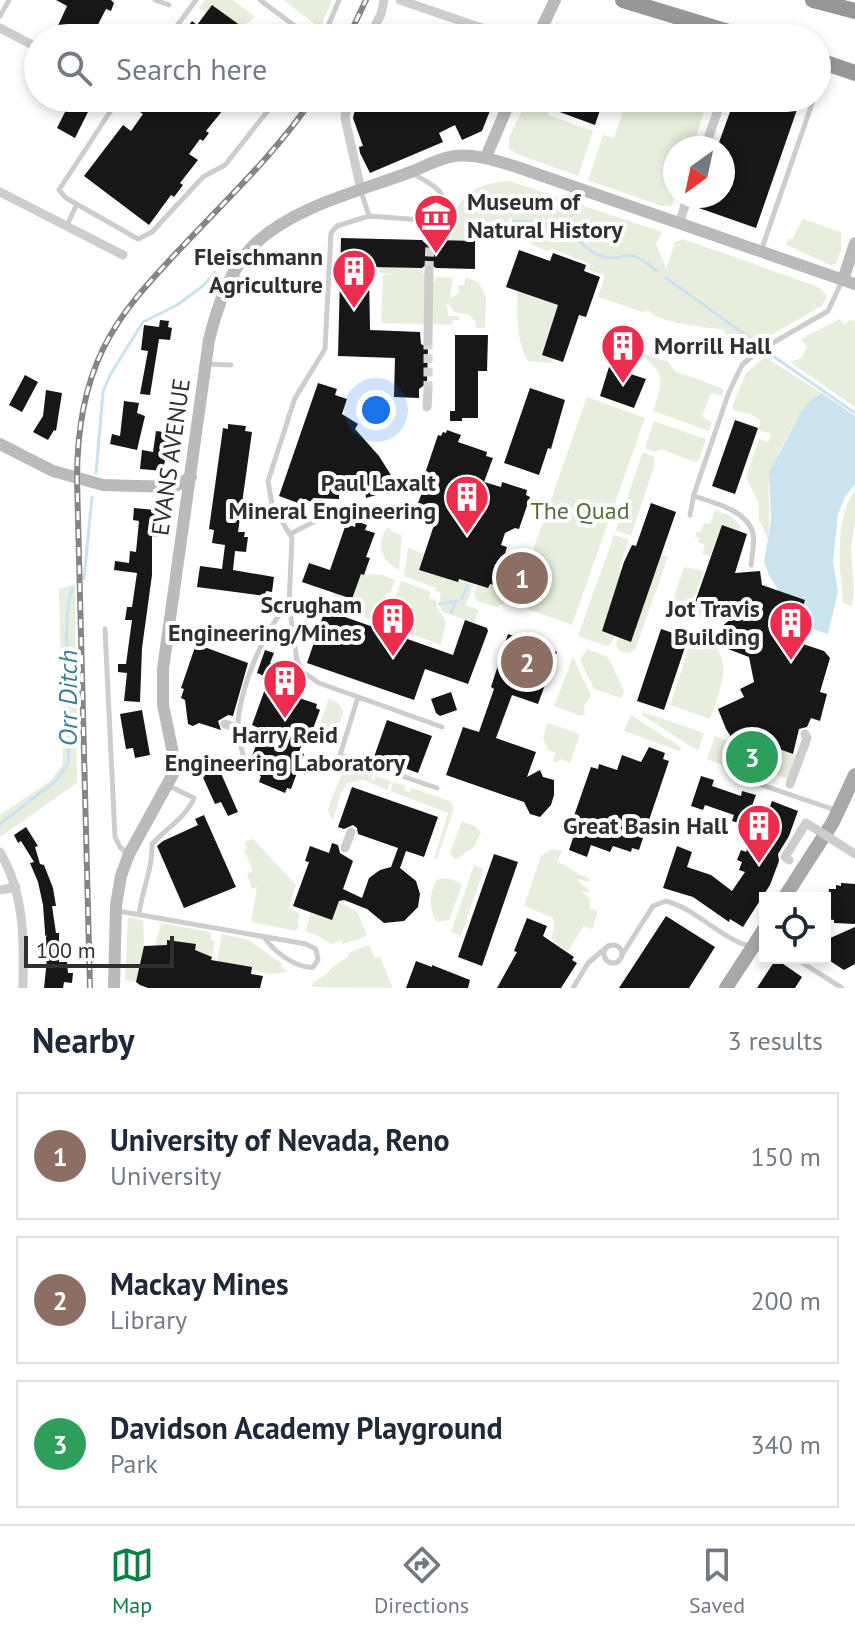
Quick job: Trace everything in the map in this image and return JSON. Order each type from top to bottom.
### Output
[{"type":"highway","points":[[623,0],[702,24]]},
{"type":"highway","points":[[813,0],[855,11]]},
{"type":"highway","points":[[831,65],[855,73]]},
{"type":"main road","points":[[788,892],[839,812],[855,775]]},
{"type":"main road","points":[[726,988],[759,946]]},
{"type":"street","points":[[376,24],[384,0]]},
{"type":"street","points":[[400,0],[470,24]]},
{"type":"street","points":[[544,24],[553,5]]},
{"type":"street","points":[[0,28],[24,41]]},
{"type":"street","points":[[346,112],[361,190]]},
{"type":"street","points":[[505,112],[486,157],[849,282],[855,243]]},
{"type":"street","points":[[709,136],[717,112]]},
{"type":"street","name":"EVANS AVENUE","points":[[114,988],[116,911],[121,876],[129,854],[173,774],[174,758],[163,705],[163,669],[216,312],[249,250],[275,227],[302,213],[434,161],[452,157],[486,157]]},
{"type":"street","points":[[0,192],[123,255]]},
{"type":"street","points":[[679,224],[684,208]]},
{"type":"street","points":[[428,341],[429,270]]},
{"type":"street","points":[[427,407],[428,390]]},
{"type":"street","points":[[0,444],[53,471],[103,485],[174,487],[191,477]]},
{"type":"street","points":[[793,634],[800,635],[806,629]]},
{"type":"street","points":[[225,724],[260,736]]},
{"type":"street","points":[[790,784],[807,738],[805,734]]},
{"type":"street","points":[[789,860],[785,857],[806,823],[855,854]]},
{"type":"street","points":[[345,848],[351,832]]},
{"type":"street","points":[[0,852],[16,887],[23,929],[23,988]]},
{"type":"street","points":[[0,890],[16,887]]},
{"type":"lane","points":[[0,16],[9,0]]},
{"type":"lane","points":[[155,0],[169,5]]},
{"type":"lane","points":[[178,24],[196,0]]},
{"type":"lane","points":[[260,0],[292,24]]},
{"type":"lane","points":[[329,24],[339,0]]},
{"type":"lane","points":[[110,112],[59,190],[62,195],[138,239],[152,232],[203,177],[225,165],[267,112]]},
{"type":"lane","points":[[761,252],[809,112]]},
{"type":"lane","points":[[410,172],[439,188],[444,208],[440,215],[423,220],[369,216],[337,226],[331,233],[325,349],[295,398],[268,481],[272,505],[290,534],[293,560],[289,604],[297,661],[303,672],[319,683],[442,727]]},
{"type":"lane","points":[[361,190],[369,216]]},
{"type":"lane","points":[[66,226],[77,204]]},
{"type":"lane","points":[[233,275],[252,287]]},
{"type":"lane","points":[[690,515],[729,392],[742,365],[757,352],[828,311],[849,282]]},
{"type":"lane","points":[[206,364],[231,365]]},
{"type":"lane","points":[[694,496],[732,510],[750,526],[753,533],[751,565]]},
{"type":"lane","points":[[290,534],[325,516]]},
{"type":"lane","points":[[245,763],[238,713],[265,636],[289,604]]},
{"type":"lane","points":[[105,629],[115,837],[120,847],[129,854]]},
{"type":"lane","points":[[358,697],[340,755],[437,788]]},
{"type":"lane","points":[[753,782],[839,812]]},
{"type":"lane","points":[[139,914],[142,893],[153,861],[152,844],[172,828],[190,808],[194,798],[168,786]]},
{"type":"lane","points":[[611,946],[604,953],[607,960],[616,962],[653,906],[666,901],[732,940],[759,946]]},
{"type":"lane","points":[[116,911],[139,914],[264,937],[311,946],[318,953],[318,960],[313,967],[305,968],[272,947],[264,937]]},
{"type":"lane","points":[[573,988],[588,963],[611,946],[630,939]]},
{"type":"lane","points":[[611,946],[619,947],[622,955]]},
{"type":"lane","points":[[804,964],[842,988]]},
{"type":"green space","points":[[205,0],[233,0],[255,17],[246,24],[238,24],[213,5],[206,13],[199,8]]},
{"type":"green space","points":[[283,0],[332,0],[322,24],[315,24]]},
{"type":"green space","points":[[521,112],[549,112],[548,115],[593,131],[578,176],[517,154],[509,149],[509,137]]},
{"type":"green space","points":[[623,112],[704,112],[696,136],[663,136],[663,206],[588,180],[603,135],[614,138]]},
{"type":"green space","points":[[510,181],[662,232],[656,244],[666,268],[675,242],[683,239],[819,287],[827,296],[822,306],[752,346],[733,342],[723,330],[672,322],[649,310],[642,312],[598,297],[605,275],[589,270],[590,264],[551,248],[548,251],[532,244],[527,238],[526,229],[511,217],[493,235],[477,240],[450,241],[454,215],[465,197],[483,186]]},
{"type":"green space","points":[[803,219],[841,232],[841,251],[836,264],[830,265],[786,245]]},
{"type":"green space","points":[[379,267],[422,268],[426,282],[425,324],[381,323],[383,275],[393,275],[379,273]]},
{"type":"green space","points":[[436,277],[453,278],[450,299],[459,293],[458,286],[464,285],[466,277],[479,283],[486,297],[485,328],[476,328],[475,321],[468,314],[456,313],[447,303],[448,316],[459,316],[459,320],[453,320],[452,325],[433,324],[433,283]]},
{"type":"green space","points":[[517,290],[558,305],[543,355],[553,359],[551,363],[528,361],[524,353],[518,327]]},
{"type":"green space","points":[[840,319],[845,325],[849,320],[855,321],[855,407],[790,362],[802,358],[807,347],[801,339]]},
{"type":"green space","points":[[642,353],[668,362],[675,371],[724,389],[722,396],[711,393],[702,416],[712,422],[709,431],[653,411],[659,394],[659,374]]},
{"type":"green space","points":[[765,357],[822,393],[797,421],[775,461],[769,483],[768,539],[759,520],[759,503],[746,478],[759,439],[768,442],[771,434],[759,430],[760,420],[734,411],[732,407],[746,373]]},
{"type":"green space","name":"The Quad","points":[[587,397],[645,418],[572,625],[514,604]]},
{"type":"green space","points":[[654,421],[706,439],[699,460],[695,462],[661,449],[654,452],[645,448]]},
{"type":"green space","points":[[643,452],[655,457],[654,467],[631,536],[616,530]]},
{"type":"green space","points":[[855,491],[851,547],[852,606],[843,603],[840,544],[844,514]]},
{"type":"green space","points":[[715,510],[729,515],[741,526],[739,531],[722,525],[710,557],[702,554],[705,545],[698,542],[695,531],[700,532],[704,523],[710,524]]},
{"type":"green space","points":[[388,527],[402,535],[399,570],[387,561],[382,551],[382,539]]},
{"type":"green space","points":[[614,535],[629,540],[619,568],[623,570],[602,631],[615,636],[612,643],[606,646],[578,636]]},
{"type":"green space","points":[[408,548],[424,554],[419,571],[474,584],[466,605],[479,610],[474,623],[443,612],[439,604],[441,593],[436,588],[404,576]]},
{"type":"green space","points":[[661,555],[668,557],[635,650],[628,654],[616,645],[619,637],[631,641]]},
{"type":"green space","points":[[502,564],[512,578],[504,603],[496,607],[477,601],[474,594],[477,585],[488,588],[490,583],[495,585]]},
{"type":"green space","points":[[684,567],[704,571],[691,606],[703,610],[699,620],[677,607],[673,599]]},
{"type":"green space","points":[[361,574],[382,575],[395,580],[385,597],[388,598],[380,622],[331,606],[335,593],[352,599]]},
{"type":"green space","points":[[401,581],[431,592],[429,598],[436,600],[446,622],[441,645],[385,624],[394,600],[397,601],[399,597],[396,596]]},
{"type":"green space","points":[[75,584],[77,783],[0,837],[0,815],[50,781],[63,764],[59,589]]},
{"type":"green space","points":[[699,629],[711,640],[722,660],[722,681],[710,719],[670,705],[694,632]]},
{"type":"green space","points":[[587,649],[608,657],[624,691],[621,698],[594,689],[580,660]]},
{"type":"green space","points":[[573,657],[591,696],[584,705],[585,714],[581,716],[554,706]]},
{"type":"green space","points":[[329,698],[338,703],[344,712],[331,745],[315,738]]},
{"type":"green space","points":[[643,712],[704,733],[698,751],[642,715]]},
{"type":"green space","points":[[631,715],[682,748],[680,751],[624,731]]},
{"type":"green space","points":[[548,723],[580,734],[570,763],[560,759],[558,763],[553,761],[556,753],[548,750],[543,737]]},
{"type":"green space","points":[[754,730],[760,742],[796,755],[788,779],[773,773],[765,781],[707,759],[715,736],[731,742]]},
{"type":"green space","points":[[345,766],[372,775],[371,779],[374,780],[376,776],[391,781],[388,790],[363,780],[347,783],[340,795],[333,821],[328,811],[329,805]]},
{"type":"green space","points":[[393,782],[405,786],[404,791],[410,792],[411,788],[450,801],[454,808],[437,859],[434,859],[448,813],[390,791]]},
{"type":"green space","points":[[462,821],[481,832],[474,847],[455,860],[450,853]]},
{"type":"green space","points":[[253,839],[296,885],[289,908],[300,914],[296,931],[251,922],[257,887],[252,889],[247,874],[253,871],[244,850],[247,848],[245,842]]},
{"type":"green space","points":[[551,849],[562,851],[557,862],[589,878],[589,882],[577,879],[589,889],[589,892],[581,891],[590,899],[590,908],[598,911],[592,929],[584,926],[567,952],[551,938],[553,918],[524,906],[541,856]]},
{"type":"green space","points":[[474,865],[484,869],[461,936],[451,932]]},
{"type":"green space","points":[[444,878],[462,885],[449,920],[436,922],[431,896],[437,880]]},
{"type":"green space","points":[[339,901],[358,913],[367,936],[343,944],[341,940],[331,944],[305,932],[311,912]]},
{"type":"green space","points":[[128,917],[143,920],[144,946],[136,982],[125,980]]},
{"type":"green space","points":[[161,923],[211,932],[211,940],[215,941],[212,957],[195,950],[196,945],[167,941],[167,945],[155,945]]},
{"type":"green space","points":[[222,934],[249,940],[288,972],[269,974],[217,961]]},
{"type":"green space","points":[[369,945],[375,958],[380,957],[393,988],[312,987],[313,982],[347,958],[350,952]]},
{"type":"water","points":[[822,393],[855,416],[855,484],[838,514],[833,563],[838,591],[828,634],[800,627],[764,562],[771,521],[769,472],[801,412]]},
{"type":"building","points":[[56,0],[111,0],[114,3],[111,11],[106,9],[98,24],[59,24],[67,6]]},
{"type":"building","points":[[212,5],[238,24],[198,24]]},
{"type":"building","points":[[65,112],[88,112],[75,138],[57,128]]},
{"type":"building","points":[[140,112],[221,112],[206,131],[209,133],[203,141],[200,139],[189,154],[198,160],[180,183],[183,185],[174,197],[171,195],[149,225],[84,176],[123,125],[131,131],[143,114]]},
{"type":"building","points":[[354,112],[489,112],[482,131],[462,140],[455,125],[439,133],[443,142],[370,173],[360,153],[359,147],[363,146],[353,118]]},
{"type":"building","points":[[560,112],[599,112],[595,125]]},
{"type":"building","points":[[730,112],[796,112],[756,228],[699,208],[735,208],[735,136],[721,136]]},
{"type":"building","name":"Fleischmann Agriculture","points":[[341,238],[422,240],[429,247],[434,246],[437,240],[475,241],[475,269],[436,268],[428,263],[422,268],[370,267],[370,330],[420,332],[421,344],[428,348],[427,383],[419,389],[419,398],[394,397],[395,358],[338,356]]},
{"type":"building","points":[[519,250],[550,261],[553,253],[586,265],[584,271],[600,277],[586,317],[579,315],[563,362],[542,355],[558,305],[506,287]]},
{"type":"building","points":[[160,320],[169,321],[168,327],[172,328],[170,340],[159,339],[150,395],[140,394],[148,351],[141,350],[144,325],[159,327]]},
{"type":"building","points":[[455,335],[488,335],[487,371],[478,371],[478,418],[462,418],[462,421],[450,421],[450,411],[455,411]]},
{"type":"building","name":"Morrill Hall","points":[[609,367],[646,379],[634,408],[600,396]]},
{"type":"building","points":[[25,375],[38,382],[22,412],[9,405]]},
{"type":"building","points":[[318,383],[337,389],[335,395],[347,399],[342,414],[358,424],[355,429],[379,456],[399,488],[366,498],[365,491],[339,494],[339,499],[313,498],[312,502],[300,498],[298,503],[279,496]]},
{"type":"building","points":[[530,388],[565,400],[551,449],[548,448],[539,475],[504,463]]},
{"type":"building","points":[[46,390],[62,393],[56,431],[48,440],[33,432],[43,416]]},
{"type":"building","points":[[124,401],[139,403],[137,413],[145,416],[137,450],[110,444],[112,434],[120,436]]},
{"type":"building","points":[[735,420],[758,428],[735,494],[712,486]]},
{"type":"building","points":[[228,424],[246,426],[245,431],[252,432],[238,532],[245,532],[244,537],[248,537],[246,552],[235,551],[233,570],[274,577],[272,592],[266,591],[265,596],[197,587],[200,566],[222,569],[225,545],[212,543],[214,530],[209,529],[223,428],[228,429]]},
{"type":"building","points":[[447,430],[461,435],[458,442],[487,452],[486,456],[493,458],[484,482],[501,487],[502,482],[527,490],[526,495],[530,497],[519,529],[505,533],[501,545],[507,547],[495,585],[490,584],[488,588],[419,570],[439,510],[418,503],[421,495],[418,494],[438,435]]},
{"type":"building","points":[[156,431],[170,433],[163,471],[140,469],[142,450],[153,452]]},
{"type":"building","points":[[651,503],[676,512],[631,642],[602,631],[624,562],[632,545],[636,546]]},
{"type":"building","points":[[134,508],[155,510],[154,521],[159,521],[157,537],[152,536],[152,575],[142,648],[140,702],[124,701],[127,673],[118,672],[118,664],[126,664],[132,620],[125,620],[127,607],[132,607],[137,573],[114,570],[115,561],[129,563],[130,551],[136,552],[139,521],[133,520]]},
{"type":"building","points":[[356,521],[367,525],[365,530],[375,533],[366,557],[370,558],[352,599],[302,582],[309,563],[330,570],[346,524],[355,527]]},
{"type":"building","name":"Jot Travis Building","points":[[722,525],[747,534],[735,573],[760,571],[762,585],[805,600],[796,627],[787,630],[788,639],[824,651],[830,658],[820,692],[827,694],[820,721],[811,718],[807,727],[799,729],[793,754],[760,742],[754,730],[733,740],[718,709],[744,697],[740,689],[754,682],[749,657],[728,649],[720,635],[720,628],[732,618],[694,605]]},
{"type":"building","name":"Scrugham Engineering/Mines","points":[[325,610],[453,655],[465,620],[488,631],[468,684],[425,669],[414,700],[307,663]]},
{"type":"building","points":[[661,629],[688,638],[664,710],[637,701]]},
{"type":"building","points":[[508,634],[537,641],[542,643],[541,646],[557,652],[538,704],[512,695],[496,738],[536,752],[527,777],[540,770],[543,777],[554,780],[551,805],[540,817],[530,814],[524,802],[446,775],[463,727],[479,732]]},
{"type":"building","points":[[196,644],[248,663],[233,716],[228,715],[218,721],[221,730],[199,723],[193,726],[188,724],[185,700],[181,698],[184,689],[181,688]]},
{"type":"building","name":"Harry Reid Engineering Laboratory","points":[[265,650],[274,653],[270,663],[297,673],[290,695],[317,704],[316,708],[320,710],[310,737],[305,736],[299,752],[304,754],[291,789],[287,788],[285,793],[259,782],[261,776],[247,769],[257,743],[267,738],[265,731],[252,725],[269,678],[257,673]]},
{"type":"building","points":[[451,692],[457,710],[440,716],[431,699]]},
{"type":"building","points":[[142,710],[150,755],[135,758],[133,748],[126,749],[120,714]]},
{"type":"building","points":[[387,720],[432,736],[418,773],[374,757]]},
{"type":"building","points":[[649,747],[665,753],[663,759],[669,761],[639,850],[632,848],[631,852],[613,846],[610,852],[591,845],[587,857],[569,850],[574,835],[568,833],[591,767],[598,769],[599,764],[617,770],[622,755],[641,762]]},
{"type":"building","points":[[213,755],[238,812],[228,816],[221,802],[215,804],[196,762]]},
{"type":"building","points":[[701,776],[714,780],[712,786],[741,796],[742,791],[756,795],[745,825],[732,821],[734,815],[705,805],[703,810],[691,806]]},
{"type":"building","points":[[352,787],[438,817],[424,857],[406,851],[400,868],[416,881],[420,894],[418,907],[404,921],[384,923],[367,909],[344,900],[339,901],[332,920],[293,906],[309,862],[305,861],[310,846],[329,853],[332,843],[338,845],[340,853],[353,861],[343,889],[362,898],[369,878],[391,867],[398,848],[358,834],[353,825],[344,829],[338,827]]},
{"type":"building","name":"Great Basin Hall","points":[[772,801],[798,811],[778,854],[779,861],[770,885],[766,892],[759,892],[759,902],[743,927],[730,919],[729,922],[693,897],[663,888],[677,846],[692,852],[687,867],[711,875],[732,891],[745,872],[739,870],[742,862],[737,860],[741,850],[746,852],[749,844],[755,847]]},
{"type":"building","points":[[204,815],[236,887],[184,908],[157,846],[198,825],[195,819]]},
{"type":"building","points":[[26,827],[38,846],[35,847],[40,864],[44,865],[53,888],[56,906],[52,906],[56,933],[59,933],[59,962],[67,962],[68,973],[73,973],[72,983],[64,982],[63,988],[44,988],[47,959],[43,905],[30,863],[34,862],[14,835]]},
{"type":"building","points":[[494,854],[518,862],[482,966],[458,957]]},
{"type":"building","points":[[841,883],[855,884],[855,924],[834,923],[831,920],[829,889],[841,886]]},
{"type":"building","points":[[666,916],[715,947],[689,988],[619,988]]},
{"type":"building","points":[[527,918],[547,926],[543,936],[574,957],[572,960],[577,963],[561,988],[497,988],[517,952],[514,951]]},
{"type":"building","points":[[855,927],[855,964],[844,970],[831,962],[831,938]]},
{"type":"building","points":[[167,940],[196,944],[195,950],[212,957],[211,960],[252,967],[251,974],[263,976],[260,988],[148,988],[140,985],[136,982],[144,946],[167,945]]},
{"type":"building","points":[[416,961],[470,980],[468,988],[406,988]]},
{"type":"building","points":[[773,964],[783,964],[802,977],[795,988],[757,988]]},
{"type":"waterway","name":"Orr Ditch","points":[[513,221],[552,226],[574,237],[596,254],[615,258],[631,256],[657,271]]},
{"type":"waterway","name":"Orr Ditch","points":[[96,473],[103,392],[110,375],[143,322],[177,305],[204,285],[215,272]]},
{"type":"waterway","name":"Orr Ditch","points":[[666,278],[754,341]]},
{"type":"waterway","name":"Orr Ditch","points":[[773,356],[855,413]]},
{"type":"waterway","name":"Orr Ditch","points":[[84,579],[92,497]]},
{"type":"waterway","points":[[462,598],[468,585]]},
{"type":"waterway","name":"Orr Ditch","points":[[0,824],[56,781],[68,763],[67,621],[73,588]]},
{"type":"waterway","points":[[451,613],[456,601]]},
{"type":"waterway","points":[[439,604],[457,601]]},
{"type":"tunnel","points":[[429,270],[430,240]]},
{"type":"tunnel","points":[[428,341],[428,390]]},
{"type":"railway","points":[[355,24],[366,0]]},
{"type":"railway","points":[[90,988],[77,479],[78,445],[86,396],[103,349],[128,308],[267,157],[303,112]]},
{"type":"place","name":"Museum of Natural History","points":[[436,255]]},
{"type":"place","name":"Fleischmann Agriculture","points":[[354,310]]},
{"type":"place","name":"Morrill Hall","points":[[623,385]]},
{"type":"place","name":"Paul Laxalt Mineral Engineering","points":[[467,536]]},
{"type":"place","name":"University of Nevada, Reno","points":[[522,578]]},
{"type":"place","name":"Scrugham Engineering/Mines","points":[[393,658]]},
{"type":"place","name":"Mackay Mines","points":[[527,662]]},
{"type":"place","name":"Jot Travis Building","points":[[791,662]]},
{"type":"place","name":"Harry Reid Engineering Laboratory","points":[[285,720]]},
{"type":"place","name":"Davidson Academy Playground","points":[[752,757]]},
{"type":"place","name":"Great Basin Hall","points":[[759,865]]}]
